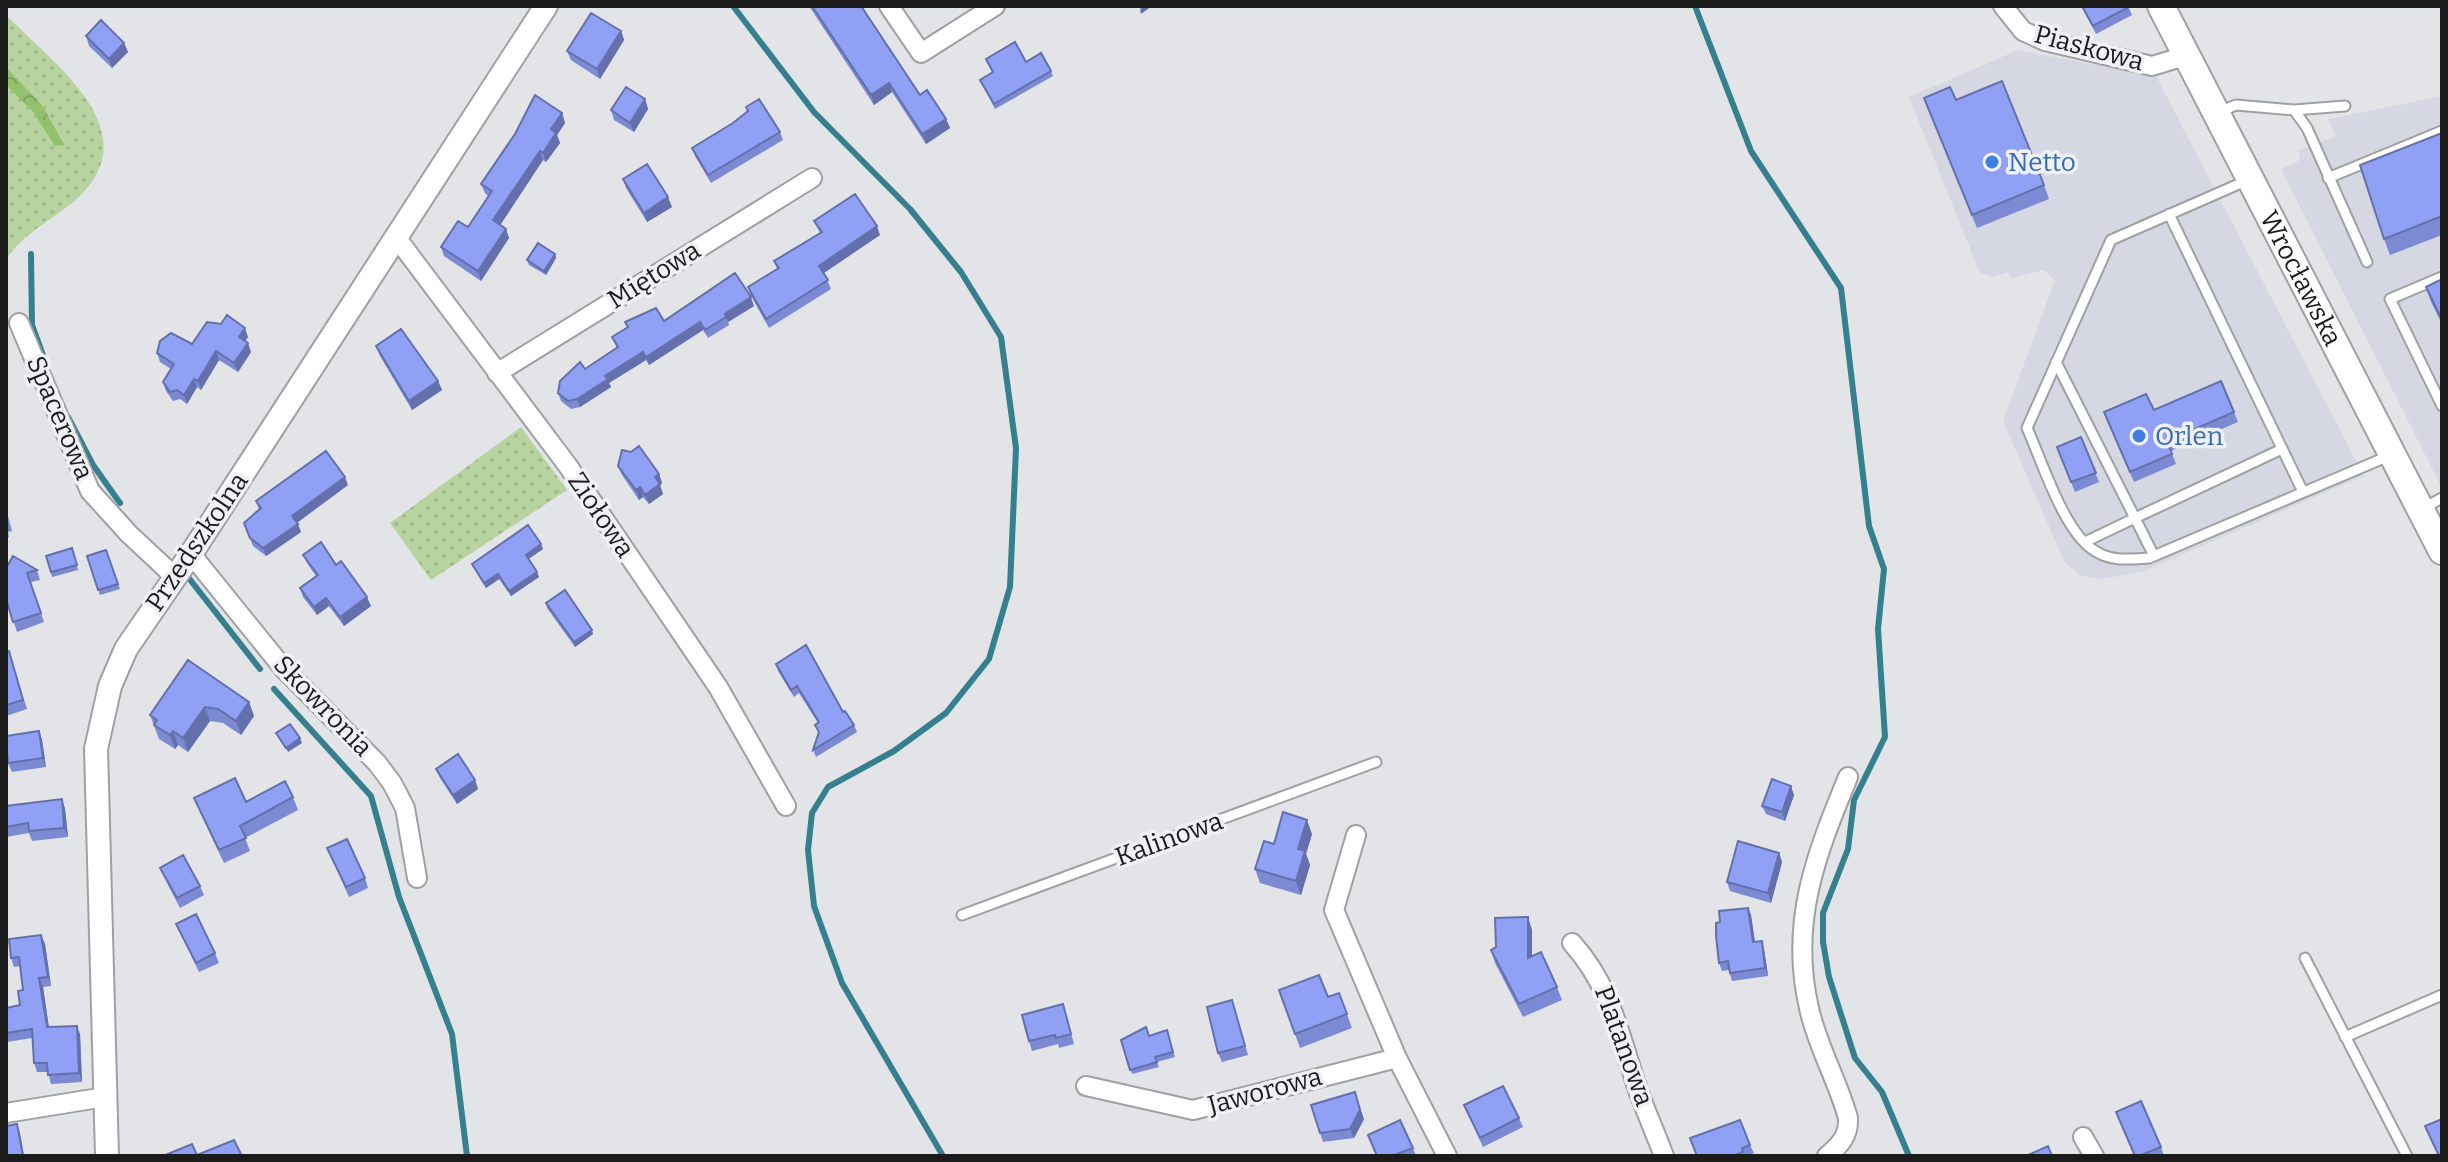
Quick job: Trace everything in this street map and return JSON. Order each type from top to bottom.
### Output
[{"type":"main road","name":"Wrocławska","points":[[2161,6],[2393,454],[2431,504],[2442,551]]},
{"type":"street","name":"Przedszkolna","points":[[107,1156],[96,749],[118,668],[140,625],[191,554],[546,6]]},
{"type":"street","points":[[889,6],[921,53],[995,6]]},
{"type":"street","name":"Piaskowa","points":[[2003,6],[2023,31],[2045,41],[2152,66],[2185,56]]},
{"type":"street","name":"Miętowa","points":[[497,373],[812,178]]},
{"type":"street","name":"Ziołowa","points":[[396,237],[568,466],[718,687],[786,806]]},
{"type":"street","name":"Spacerowa","points":[[19,323],[90,491],[129,534],[175,577]]},
{"type":"street","name":"Skowronia","points":[[191,554],[205,567],[284,669],[377,763],[392,783],[405,808],[417,878]]},
{"type":"street","points":[[1827,1156],[1842,1144],[1848,1129],[1848,1118],[1809,1009],[1803,954],[1803,908],[1814,861],[1848,777]]},
{"type":"street","points":[[1356,835],[1334,910],[1397,1058],[1447,1156]]},
{"type":"street","name":"Platanowa","points":[[1572,943],[1598,975],[1613,1005],[1639,1093],[1664,1156]]},
{"type":"street","name":"Jaworowa","points":[[1086,1086],[1193,1110],[1397,1058]]},
{"type":"street","points":[[6,1113],[105,1097]]},
{"type":"street","points":[[2083,1137],[2094,1156]]},
{"type":"lane","points":[[2216,113],[2236,105],[2294,110],[2345,106]]},
{"type":"lane","points":[[2294,110],[2307,128],[2367,262]]},
{"type":"lane","points":[[2328,178],[2442,131]]},
{"type":"lane","points":[[2251,179],[2111,240],[2027,428],[2072,528],[2094,551],[2117,560],[2154,556],[2393,454]]},
{"type":"lane","points":[[2169,214],[2303,492]]},
{"type":"lane","points":[[2442,277],[2390,299],[2442,406]]},
{"type":"lane","points":[[2056,362],[2154,556]]},
{"type":"lane","points":[[2085,542],[2282,449]]},
{"type":"lane","name":"Kalinowa","points":[[962,915],[1376,762]]},
{"type":"lane","points":[[2305,958],[2407,1156]]},
{"type":"lane","points":[[2345,1037],[2442,995]]},
{"type":"shaded area","points":[[2018,50],[2156,76],[2364,476],[2144,571],[2103,579],[2081,576],[2065,563],[2003,421],[2055,280],[2043,270],[2012,278],[2007,272],[1994,277],[1980,273],[1909,97]]},
{"type":"shaded area","points":[[2442,96],[2442,488],[2281,169],[2300,160],[2299,150],[2336,136],[2328,119]]},
{"type":"green space","points":[[6,15],[49,56],[88,102],[100,127],[103,152],[95,177],[72,203],[27,236],[6,260],[6,85],[33,112],[55,145],[65,144],[42,105],[6,67]]},
{"type":"green space","points":[[6,67],[42,105],[65,145],[55,146],[33,112],[6,85]]},
{"type":"green space","points":[[521,427],[567,490],[431,580],[390,523]]},
{"type":"building","points":[[812,6],[861,6],[920,95],[927,90],[946,119],[922,134],[889,83],[871,95]]},
{"type":"building","points":[[2082,6],[2128,6],[2129,7],[2093,26]]},
{"type":"building","points":[[591,13],[621,31],[597,69],[567,51]]},
{"type":"building","points":[[101,20],[124,43],[109,59],[86,36]]},
{"type":"building","points":[[1015,42],[1026,62],[1041,53],[1051,71],[994,104],[980,80],[993,72],[986,59]]},
{"type":"building","name":"Netto","points":[[2002,81],[2044,185],[1972,215],[1924,98],[1950,87],[1956,100]]},
{"type":"building","points":[[626,87],[645,99],[630,123],[611,110]]},
{"type":"building","points":[[535,95],[562,113],[551,129],[556,133],[543,153],[540,151],[493,220],[506,229],[478,271],[441,247],[458,221],[468,227],[492,191],[481,184],[515,134]]},
{"type":"building","points":[[759,99],[780,132],[708,175],[692,148],[733,123],[748,111],[746,107]]},
{"type":"building","points":[[2442,133],[2442,216],[2384,239],[2360,165]]},
{"type":"building","points":[[647,164],[668,197],[644,213],[623,179]]},
{"type":"building","points":[[855,194],[877,226],[819,266],[828,280],[766,319],[748,287],[779,268],[774,261],[822,232],[814,221]]},
{"type":"building","points":[[538,243],[555,254],[544,271],[527,260]]},
{"type":"building","points":[[735,273],[751,297],[725,314],[726,317],[705,330],[700,322],[646,357],[643,352],[605,376],[608,379],[577,399],[568,401],[558,393],[560,381],[580,362],[585,369],[618,347],[612,337],[628,327],[625,322],[656,308],[664,321]]},
{"type":"building","points":[[2442,279],[2442,320],[2426,287]]},
{"type":"building","points":[[227,315],[245,328],[239,337],[248,343],[234,363],[216,351],[198,381],[194,379],[184,395],[177,390],[170,392],[163,382],[174,364],[157,353],[160,341],[171,333],[192,344],[207,322],[221,324]]},
{"type":"building","points":[[401,329],[438,381],[409,401],[376,346]]},
{"type":"building","points":[[2221,381],[2234,412],[2167,441],[2172,454],[2130,472],[2104,412],[2146,394],[2154,410]]},
{"type":"building","points":[[2081,437],[2096,473],[2071,482],[2057,447]]},
{"type":"building","points":[[639,446],[659,474],[655,477],[660,484],[645,495],[640,487],[636,490],[618,466],[622,450],[631,452]]},
{"type":"building","points":[[326,451],[345,477],[292,516],[298,524],[263,548],[250,538],[244,523],[261,508],[256,501]]},
{"type":"building","points":[[528,525],[541,544],[526,555],[537,572],[509,591],[498,574],[484,583],[472,564]]},
{"type":"building","points":[[321,542],[336,565],[341,561],[367,597],[340,617],[326,598],[314,607],[300,588],[318,575],[303,555]]},
{"type":"building","points":[[72,548],[77,565],[51,572],[46,556]]},
{"type":"building","points":[[106,550],[118,584],[98,590],[87,556]]},
{"type":"building","points":[[13,556],[37,570],[27,573],[41,613],[13,622],[6,599],[6,565]]},
{"type":"building","points":[[565,590],[592,630],[574,642],[546,603]]},
{"type":"building","points":[[806,645],[843,712],[854,725],[813,750],[819,732],[815,725],[819,722],[797,686],[791,690],[776,664]]},
{"type":"building","points":[[9,651],[23,700],[6,705],[6,652]]},
{"type":"building","points":[[188,660],[249,702],[236,721],[218,709],[205,707],[183,738],[173,731],[170,735],[154,725],[157,720],[150,715]]},
{"type":"building","points":[[290,724],[300,738],[286,748],[276,733]]},
{"type":"building","points":[[39,731],[43,758],[8,763],[6,736]]},
{"type":"building","points":[[458,754],[475,780],[453,795],[436,769]]},
{"type":"building","points":[[235,778],[246,802],[285,781],[293,797],[240,826],[246,838],[219,850],[194,798]]},
{"type":"building","points":[[1772,779],[1791,786],[1782,812],[1762,806]]},
{"type":"building","points":[[62,799],[64,828],[29,831],[28,823],[6,827],[6,806]]},
{"type":"building","points":[[1283,812],[1307,820],[1298,849],[1305,851],[1296,881],[1255,869],[1264,841],[1274,844]]},
{"type":"building","points":[[347,839],[365,878],[346,887],[327,848]]},
{"type":"building","points":[[1738,841],[1779,853],[1768,893],[1727,882]]},
{"type":"building","points":[[183,855],[200,886],[177,898],[160,868]]},
{"type":"building","points":[[1748,908],[1753,942],[1762,941],[1765,968],[1730,973],[1728,961],[1719,963],[1716,923],[1720,922],[1719,911]]},
{"type":"building","points":[[196,914],[215,953],[196,963],[176,924]]},
{"type":"building","points":[[1528,917],[1528,958],[1541,952],[1557,987],[1519,1004],[1491,950],[1496,947],[1495,918]]},
{"type":"building","points":[[41,935],[48,977],[39,978],[47,1027],[77,1026],[79,1073],[48,1075],[47,1063],[34,1063],[32,1029],[6,1033],[6,1008],[20,1005],[18,991],[23,990],[19,957],[11,958],[9,939]]},
{"type":"building","points":[[1319,975],[1328,997],[1339,993],[1347,1014],[1295,1034],[1279,990]]},
{"type":"building","points":[[1232,1000],[1245,1046],[1218,1053],[1207,1007]]},
{"type":"building","points":[[1063,1004],[1071,1034],[1029,1041],[1022,1015]]},
{"type":"building","points":[[1146,1027],[1149,1036],[1167,1030],[1173,1052],[1155,1057],[1157,1062],[1130,1070],[1121,1040]]},
{"type":"building","points":[[1503,1086],[1519,1118],[1480,1138],[1464,1105]]},
{"type":"building","points":[[1355,1092],[1360,1110],[1350,1129],[1320,1133],[1311,1105]]},
{"type":"building","points":[[2141,1101],[2161,1147],[2135,1156],[2116,1112]]},
{"type":"building","points":[[2442,1119],[2442,1156],[2439,1156],[2425,1126]]},
{"type":"building","points":[[1400,1120],[1413,1148],[1392,1156],[1377,1156],[1368,1135]]},
{"type":"building","points":[[1740,1120],[1750,1145],[1742,1148],[1743,1152],[1733,1156],[1697,1156],[1690,1138]]},
{"type":"building","points":[[17,1124],[23,1156],[6,1156],[6,1126]]},
{"type":"building","points":[[234,1140],[241,1154],[237,1156],[163,1156],[192,1144],[197,1155]]},
{"type":"building","points":[[2048,1146],[2052,1156],[2026,1156]]},
{"type":"waterway","points":[[733,6],[814,112],[910,209],[961,272],[1001,337],[1016,448],[1010,587],[989,659],[946,713],[894,751],[828,787],[812,813],[808,850],[814,906],[842,983],[943,1156]]},
{"type":"waterway","points":[[1695,6],[1751,151],[1841,288],[1869,526],[1884,569],[1878,629],[1885,737],[1854,800],[1848,849],[1823,913],[1823,942],[1829,977],[1855,1058],[1882,1092],[1909,1156]]},
{"type":"waterway","points":[[31,254],[32,325],[47,366]]},
{"type":"waterway","points":[[68,417],[93,465],[120,503]]},
{"type":"waterway","points":[[188,577],[260,669]]},
{"type":"waterway","points":[[274,689],[371,796],[399,897],[452,1034],[467,1156]]},
{"type":"place","name":"Netto","points":[[1992,162]]},
{"type":"place","name":"Orlen","points":[[2139,436]]}]
